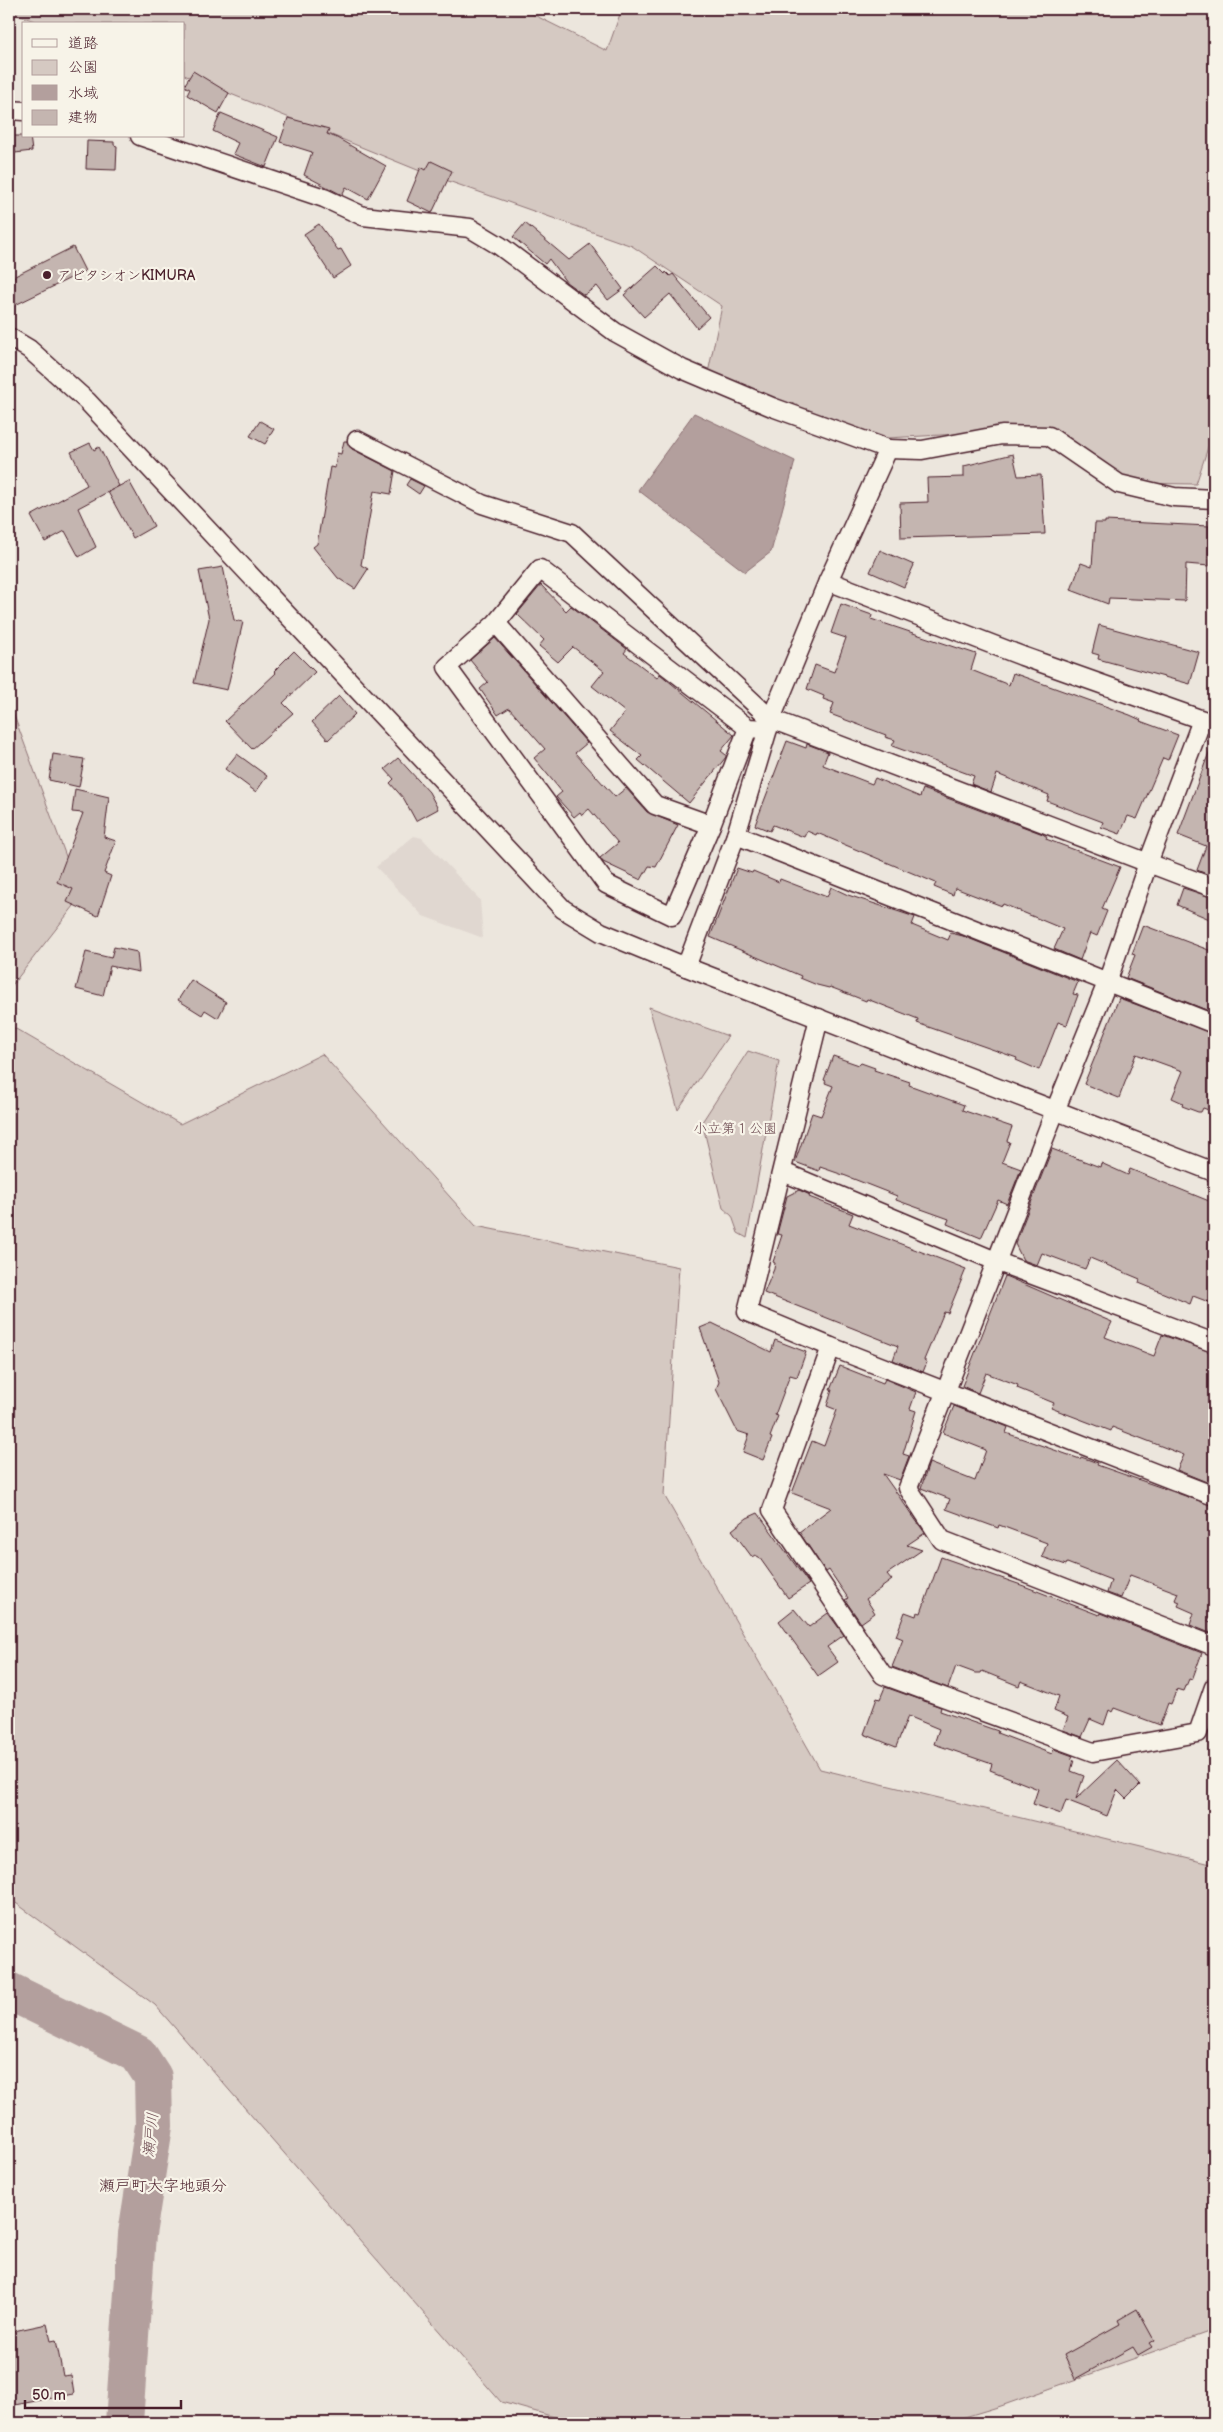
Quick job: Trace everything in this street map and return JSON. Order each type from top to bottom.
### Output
[{"type":"street","points":[[9,110],[22,111]]},
{"type":"street","points":[[146,138],[324,198],[362,216],[470,228],[500,246],[615,332],[682,369],[772,407],[888,449],[922,450],[1002,436],[1049,436],[1119,484],[1174,497],[1214,499]]},
{"type":"street","points":[[9,337],[29,349],[88,401],[563,909],[601,932],[686,967],[1214,1172]]},
{"type":"street","points":[[357,440],[482,504],[572,533],[770,724],[1214,888]]},
{"type":"street","points":[[686,967],[736,835],[770,724],[828,581],[888,449]]},
{"type":"street","points":[[748,728],[672,916],[606,884],[447,667],[496,623],[540,569],[748,728],[770,724]]},
{"type":"street","points":[[828,581],[1022,656],[1208,722],[1148,863],[1108,982],[1055,1111],[998,1262],[908,1488],[942,1540],[1214,1646]]},
{"type":"street","points":[[496,623],[655,805],[710,825]]},
{"type":"street","points":[[736,835],[1214,1024]]},
{"type":"street","points":[[819,1018],[783,1172],[747,1312],[831,1347],[1214,1496]]},
{"type":"street","points":[[783,1172],[998,1262],[1214,1343]]},
{"type":"street","points":[[831,1347],[772,1510],[883,1674],[1093,1752],[1198,1733],[1214,1687]]},
{"type":"shaded area","points":[[414,836],[422,838],[480,900],[483,938],[423,916],[376,867]]},
{"type":"green space","points":[[9,9],[522,9],[607,51],[620,14],[616,9],[1214,9],[1214,429],[1196,484],[1124,483],[1030,430],[852,440],[708,373],[722,306],[632,246],[420,171],[185,75],[185,22],[37,22],[9,12]]},
{"type":"green space","points":[[9,702],[81,897],[9,989]]},
{"type":"green space","name":"小立第１公園","points":[[649,1007],[728,1036],[678,1110]]},
{"type":"green space","points":[[9,1025],[180,1124],[322,1054],[476,1226],[679,1267],[664,1495],[820,1769],[1214,1865],[1214,2330],[1001,2406],[945,2423],[576,2423],[501,2402],[155,2005],[9,1898]]},
{"type":"green space","name":"小立第１公園","points":[[748,1051],[779,1061],[747,1238],[738,1233],[732,1216],[723,1208],[702,1122]]},
{"type":"water","points":[[694,413],[795,461],[771,552],[745,572],[638,490]]},
{"type":"building","points":[[193,71],[229,93],[218,113],[187,95],[190,89],[185,86]]},
{"type":"building","points":[[221,113],[278,137],[266,167],[233,154],[238,143],[213,131]]},
{"type":"building","points":[[288,118],[329,129],[327,134],[386,166],[368,199],[346,187],[342,195],[304,175],[312,152],[280,142]]},
{"type":"building","points":[[13,136],[30,138],[32,151],[15,153]]},
{"type":"building","points":[[87,141],[114,142],[114,145],[117,146],[116,170],[86,169]]},
{"type":"building","points":[[431,161],[452,171],[432,213],[407,201],[421,167],[426,170]]},
{"type":"building","points":[[525,223],[569,260],[590,244],[623,289],[608,300],[597,286],[584,295],[566,282],[549,259],[545,264],[513,237]]},
{"type":"building","points":[[319,224],[338,250],[341,249],[351,266],[333,278],[304,234]]},
{"type":"building","name":"アビタシオンKIMURA","points":[[73,247],[85,271],[9,308],[9,279]]},
{"type":"building","points":[[657,266],[665,274],[666,272],[670,276],[673,274],[709,317],[697,328],[670,294],[644,317],[624,295]]},
{"type":"building","points":[[260,421],[274,429],[265,444],[250,436]]},
{"type":"building","points":[[344,441],[347,441],[352,449],[395,471],[391,494],[374,491],[361,565],[368,569],[355,589],[338,578],[313,547],[317,544],[330,467],[335,468],[337,453],[341,454]]},
{"type":"building","points":[[90,443],[94,450],[99,447],[119,486],[78,508],[96,547],[79,557],[65,531],[45,542],[31,516],[87,485],[71,452]]},
{"type":"building","points":[[1013,454],[1018,476],[1041,475],[1045,534],[901,538],[900,503],[928,502],[927,478],[964,477],[964,466]]},
{"type":"building","points":[[410,479],[424,486],[419,494],[406,485]]},
{"type":"building","points":[[129,481],[154,526],[133,538],[108,492]]},
{"type":"building","points":[[1105,521],[1209,526],[1209,566],[1186,564],[1185,601],[1109,598],[1108,604],[1071,590],[1081,563],[1092,567],[1095,523],[1105,523]]},
{"type":"building","points":[[880,550],[914,565],[904,587],[870,572]]},
{"type":"building","points":[[223,567],[234,620],[243,622],[227,690],[194,683],[209,619],[199,571]]},
{"type":"building","points":[[541,585],[566,611],[571,606],[627,649],[624,653],[657,678],[660,674],[734,735],[721,751],[726,757],[689,803],[638,760],[642,756],[610,731],[625,712],[592,686],[604,671],[573,647],[558,662],[539,646],[544,640],[517,614]]},
{"type":"building","points":[[841,604],[872,615],[871,619],[976,654],[971,670],[1009,685],[1013,673],[1130,715],[1140,721],[1178,735],[1168,760],[1163,758],[1137,819],[1128,816],[1120,834],[1101,827],[1103,822],[1047,801],[1049,795],[997,774],[991,792],[971,784],[974,776],[892,746],[895,740],[885,737],[886,735],[830,714],[834,703],[823,699],[824,696],[807,689],[815,665],[834,672],[846,638],[831,633]]},
{"type":"building","points":[[1099,625],[1199,652],[1190,684],[1098,659],[1099,655],[1092,653]]},
{"type":"building","points":[[495,638],[587,743],[575,753],[615,797],[626,788],[647,812],[678,825],[656,867],[649,866],[641,880],[603,862],[600,858],[618,843],[589,809],[582,815],[580,812],[574,817],[556,797],[562,792],[534,758],[545,749],[509,708],[498,715],[480,689],[488,682],[470,660]]},
{"type":"building","points":[[294,651],[315,672],[283,703],[293,713],[252,749],[225,721],[276,673],[274,671]]},
{"type":"building","points":[[339,696],[355,714],[328,740],[312,722]]},
{"type":"building","points":[[787,741],[806,748],[807,744],[828,752],[823,765],[872,784],[875,778],[920,797],[923,789],[1043,834],[1047,837],[1046,839],[1120,867],[1102,909],[1107,911],[1097,936],[1090,933],[1080,960],[1054,949],[1063,929],[1003,904],[1002,906],[955,888],[953,895],[934,887],[936,883],[817,833],[816,835],[807,831],[804,837],[773,825],[770,831],[755,825]]},
{"type":"building","points":[[1213,742],[1214,877],[1197,870],[1206,846],[1178,835]]},
{"type":"building","points":[[53,754],[84,759],[79,787],[49,780]]},
{"type":"building","points":[[237,754],[267,776],[256,792],[225,769]]},
{"type":"building","points":[[398,758],[429,792],[438,809],[416,821],[404,799],[390,783],[394,779],[385,769]]},
{"type":"building","points":[[75,789],[109,797],[104,837],[116,841],[104,873],[111,876],[98,916],[67,902],[73,889],[57,882],[83,813],[72,812]]},
{"type":"building","points":[[737,868],[752,873],[753,871],[779,882],[780,879],[827,897],[831,887],[848,895],[915,917],[912,925],[948,940],[951,933],[963,936],[1078,982],[1073,994],[1078,995],[1067,1025],[1058,1022],[1039,1070],[1016,1060],[1017,1058],[917,1023],[918,1019],[867,999],[866,1001],[830,987],[817,985],[800,978],[801,976],[710,937]]},
{"type":"building","points":[[1183,888],[1214,898],[1214,921],[1177,905]]},
{"type":"building","points":[[1143,925],[1214,952],[1214,1013],[1126,978],[1135,955],[1132,954]]},
{"type":"building","points":[[114,947],[137,952],[139,972],[110,966],[103,996],[76,989],[86,952],[111,958]]},
{"type":"building","points":[[191,980],[226,1002],[218,1018],[205,1010],[202,1015],[178,1000]]},
{"type":"building","points":[[1119,998],[1214,1034],[1214,1112],[1203,1108],[1201,1112],[1198,1112],[1182,1106],[1183,1103],[1172,1098],[1183,1071],[1136,1054],[1119,1098],[1084,1084]]},
{"type":"building","points":[[833,1056],[859,1065],[861,1063],[875,1068],[874,1070],[910,1082],[909,1085],[964,1105],[962,1110],[1012,1127],[1007,1141],[1010,1142],[1002,1162],[1021,1169],[1007,1204],[998,1200],[981,1238],[947,1224],[949,1219],[896,1200],[897,1196],[820,1167],[819,1171],[795,1162],[812,1113],[821,1116],[833,1086],[825,1083],[826,1081],[824,1080]]},
{"type":"building","points":[[1052,1149],[1100,1167],[1101,1163],[1128,1175],[1130,1169],[1214,1203],[1214,1304],[1193,1296],[1190,1304],[1139,1283],[1140,1279],[1090,1258],[1085,1269],[1042,1253],[1037,1265],[1023,1260],[1015,1244]]},
{"type":"building","points":[[799,1190],[810,1195],[809,1197],[853,1214],[849,1224],[966,1269],[948,1313],[944,1312],[924,1360],[927,1362],[923,1372],[893,1360],[898,1346],[764,1293],[774,1269],[775,1263],[773,1262],[782,1235],[777,1234],[787,1196]]},
{"type":"building","points":[[1005,1276],[1112,1322],[1105,1337],[1154,1356],[1162,1335],[1214,1353],[1214,1485],[1177,1470],[1184,1455],[1112,1427],[1111,1431],[1051,1408],[1054,1403],[1017,1388],[1018,1385],[986,1373],[978,1393],[962,1386]]},
{"type":"building","points":[[712,1323],[771,1352],[775,1340],[806,1352],[797,1377],[790,1375],[775,1415],[778,1416],[763,1460],[743,1452],[749,1435],[737,1431],[716,1389],[719,1382],[700,1328]]},
{"type":"building","points":[[840,1366],[883,1383],[885,1379],[916,1392],[910,1409],[916,1411],[903,1454],[909,1456],[900,1480],[883,1474],[925,1533],[907,1545],[922,1550],[887,1574],[892,1580],[866,1599],[875,1613],[861,1623],[845,1600],[848,1598],[829,1570],[826,1572],[799,1532],[831,1508],[792,1493],[812,1441],[824,1446],[837,1410],[827,1406],[832,1390],[830,1390]]},
{"type":"building","points":[[954,1406],[1008,1427],[1006,1433],[1080,1459],[1081,1457],[1098,1463],[1097,1465],[1214,1506],[1214,1607],[1208,1621],[1214,1623],[1210,1633],[1190,1625],[1194,1613],[1178,1606],[1180,1602],[1175,1600],[1178,1593],[1130,1575],[1121,1598],[1107,1593],[1111,1580],[1067,1563],[1066,1565],[1042,1557],[1047,1543],[999,1525],[998,1528],[946,1509],[950,1499],[921,1488],[929,1463],[975,1481],[986,1450],[943,1433]]},
{"type":"building","points":[[758,1513],[809,1584],[788,1598],[759,1557],[755,1555],[752,1557],[732,1530],[747,1518]]},
{"type":"building","points":[[941,1557],[1099,1615],[1100,1613],[1202,1653],[1192,1680],[1189,1679],[1184,1691],[1177,1689],[1171,1704],[1168,1703],[1160,1725],[1114,1708],[1112,1712],[1109,1710],[1104,1725],[1090,1719],[1082,1737],[1063,1730],[1068,1717],[1054,1711],[1059,1696],[1021,1681],[1019,1686],[982,1671],[981,1673],[975,1673],[956,1666],[948,1688],[892,1667],[903,1639],[896,1636],[905,1612],[916,1616],[917,1612],[921,1613]]},
{"type":"building","points":[[794,1609],[809,1627],[828,1613],[844,1635],[827,1647],[838,1662],[818,1676],[779,1621]]},
{"type":"building","points":[[885,1687],[941,1707],[940,1711],[998,1731],[997,1733],[1052,1754],[1054,1749],[1073,1756],[1071,1759],[1074,1760],[1071,1771],[1084,1776],[1076,1799],[1117,1760],[1140,1785],[1126,1799],[1117,1790],[1107,1816],[1066,1800],[1061,1814],[1033,1804],[1038,1789],[990,1770],[992,1764],[934,1744],[939,1729],[908,1716],[896,1747],[864,1734],[877,1698],[880,1699]]},
{"type":"building","points":[[1137,2309],[1154,2340],[1149,2343],[1152,2347],[1138,2355],[1133,2347],[1075,2379],[1064,2355],[1120,2324],[1118,2320]]},
{"type":"building","points":[[47,2324],[51,2341],[56,2340],[63,2376],[71,2375],[74,2394],[9,2406],[9,2332]]},
{"type":"waterway","name":"瀬戸川","points":[[9,1991],[138,2054],[153,2077],[154,2126],[137,2234],[124,2423]]},
{"type":"place","name":"アビタシオンKIMURA","points":[[47,275]]},
{"type":"district","name":"瀬戸町大字地頭分","points":[[163,2186]]}]
